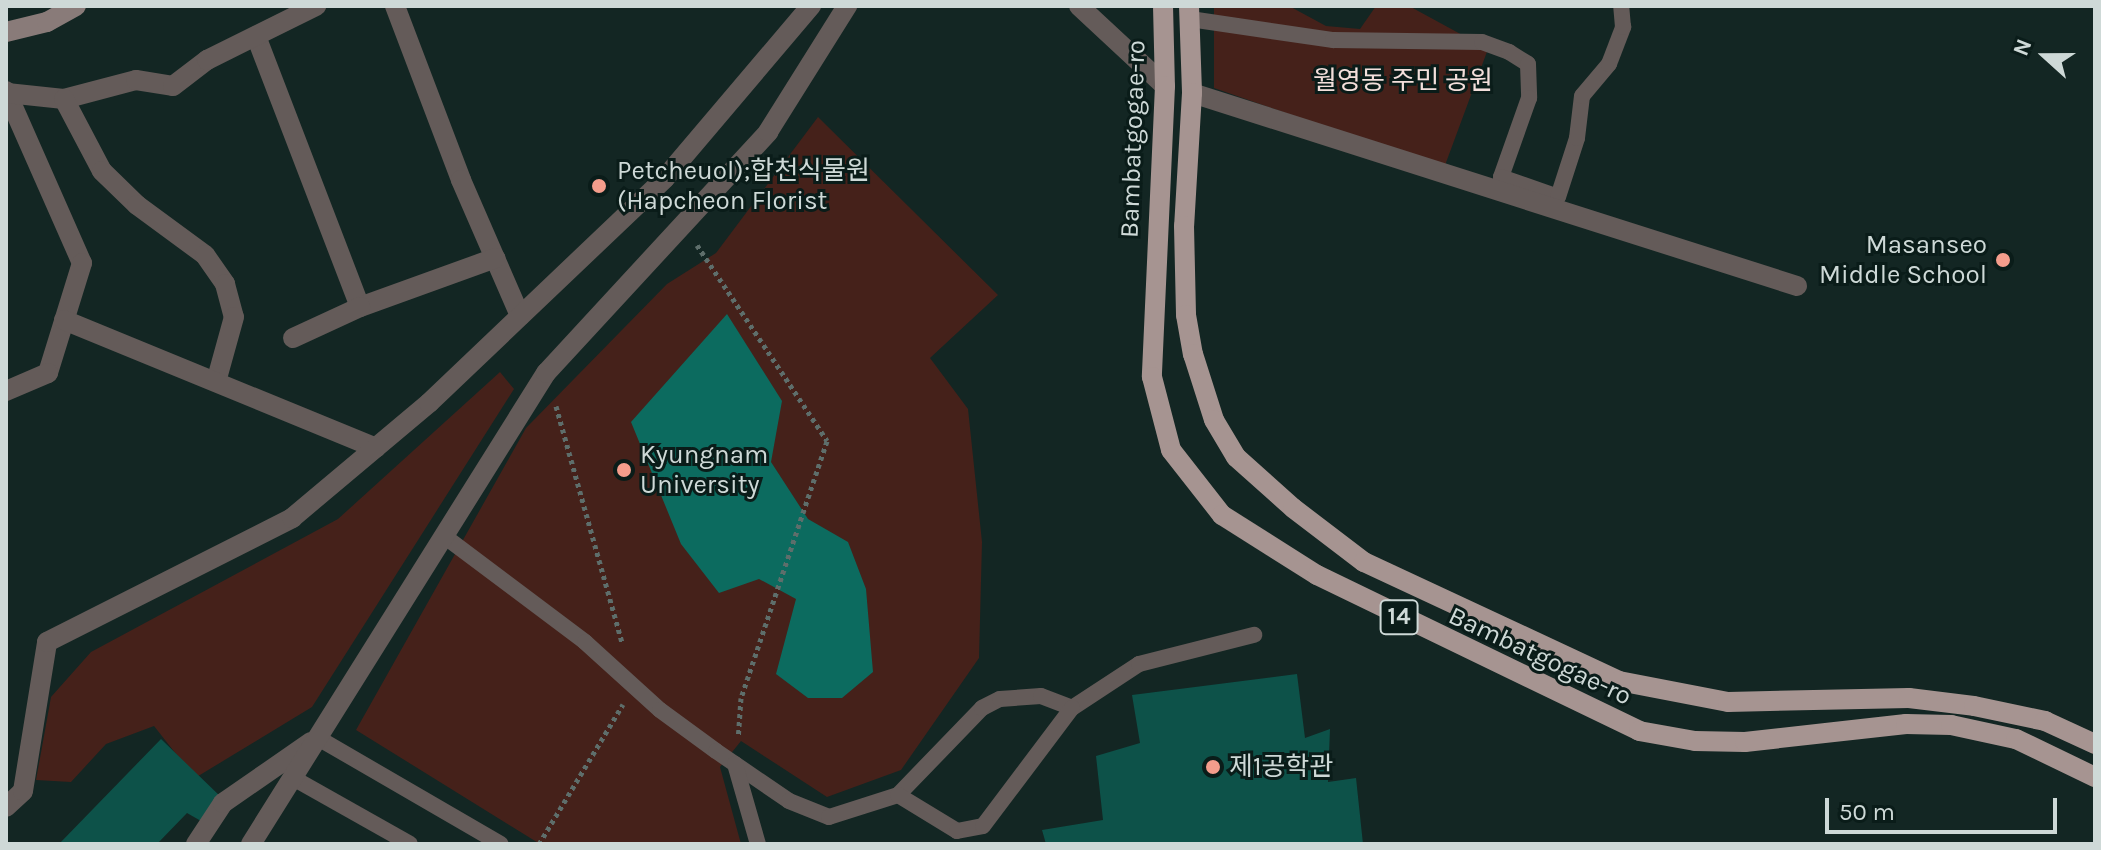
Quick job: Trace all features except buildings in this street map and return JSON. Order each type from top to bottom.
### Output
[{"type":"main road","points":[[6,32],[47,22],[76,6]]},
{"type":"main road","name":"Bambatgogae-ro","points":[[1163,6],[1165,86],[1152,377],[1171,450],[1222,515],[1317,575],[1639,731],[1695,741],[1745,742],[1906,724],[1951,725],[2016,739],[2095,777]]},
{"type":"main road","name":"Bambatgogae-ro","points":[[1189,12],[1192,93],[1184,182],[1186,315],[1214,420],[1236,457],[1364,562],[1619,681],[1728,702],[1909,698],[1974,706],[2045,721],[2095,744]]},
{"type":"street","points":[[6,92],[64,99],[136,80],[173,86],[207,60],[316,6]]},
{"type":"street","points":[[395,6],[520,316]]},
{"type":"street","points":[[6,807],[23,791],[47,642],[164,587],[292,518],[376,448],[665,178],[811,6]]},
{"type":"street","points":[[251,844],[546,373],[768,132],[847,6]]},
{"type":"street","points":[[1079,6],[1165,86]]},
{"type":"street","points":[[256,36],[360,307]]},
{"type":"street","points":[[6,92],[82,263],[48,373],[6,391]]},
{"type":"street","points":[[1192,93],[1797,286]]},
{"type":"street","points":[[64,99],[102,171],[137,205],[205,255],[225,284],[234,317],[216,382]]},
{"type":"street","points":[[293,338],[360,307],[495,258]]},
{"type":"street","points":[[64,320],[376,448]]},
{"type":"street","points":[[196,844],[223,803],[318,738]]},
{"type":"lane","points":[[1189,12],[1333,40],[1482,42],[1509,52],[1528,64],[1529,98],[1501,177],[1558,197],[1577,138],[1582,96],[1609,64],[1623,27],[1621,6]]},
{"type":"lane","points":[[444,536],[735,764],[789,801],[829,817],[898,795],[982,708],[1000,699],[1041,696],[1072,708]]},
{"type":"lane","points":[[898,795],[957,831],[983,826],[1072,708],[1139,664],[1254,635]]},
{"type":"lane","points":[[318,738],[501,844]]},
{"type":"lane","points":[[735,764],[758,844]]},
{"type":"lane","points":[[293,778],[410,844]]},
{"type":"path","points":[[683,224],[827,441],[807,491],[741,698],[735,764]]},
{"type":"green space","name":"월영동 주민 공원","points":[[1214,6],[1289,6],[1326,26],[1360,29],[1376,6],[1409,6],[1488,49],[1444,168],[1214,88]]},
{"type":"green space","points":[[818,117],[998,295],[930,358],[968,409],[982,542],[979,658],[901,770],[827,797],[741,741],[720,767],[741,844],[540,844],[356,730],[526,428],[667,284],[716,253]]},
{"type":"green space","points":[[500,372],[514,389],[312,707],[195,778],[154,726],[106,744],[71,782],[36,780],[51,697],[91,652],[338,519]]},
{"type":"shaded area","points":[[727,314],[782,401],[771,462],[808,519],[848,542],[866,589],[873,672],[842,698],[808,698],[776,674],[796,599],[759,579],[719,593],[681,544],[631,422]]},
{"type":"place","name":"Petcheuol);합천식물원 (Hapcheon Florist","points":[[599,186]]},
{"type":"place","name":"Masanseo Middle School","points":[[2003,260]]},
{"type":"place","name":"Kyungnam University","points":[[624,470]]},
{"type":"place","name":"제1공학관","points":[[1213,767]]}]
